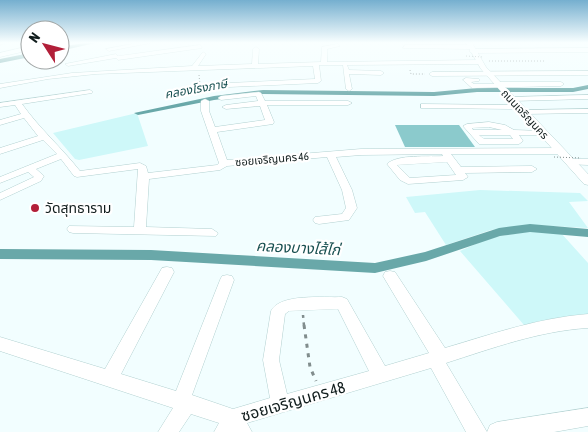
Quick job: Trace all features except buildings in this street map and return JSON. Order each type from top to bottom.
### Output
[{"type":"main road","name":"ถนนเจริญนคร","points":[[482,63],[543,133],[557,154],[580,160],[588,181]]},
{"type":"street","points":[[111,71],[114,63]]},
{"type":"street","points":[[194,68],[197,63]]},
{"type":"street","points":[[275,70],[317,67],[324,64],[353,63]]},
{"type":"street","points":[[344,64],[349,89]]},
{"type":"street","points":[[0,86],[52,76],[111,71],[255,65],[317,67]]},
{"type":"street","points":[[207,86],[315,81],[320,80],[317,67]]},
{"type":"street","points":[[500,86],[546,67]]},
{"type":"street","points":[[513,68],[546,67],[588,73]]},
{"type":"street","points":[[346,72],[381,73]]},
{"type":"street","points":[[29,76],[53,73],[52,76]]},
{"type":"street","points":[[0,78],[18,74]]},
{"type":"street","points":[[432,74],[500,86],[588,97]]},
{"type":"street","points":[[9,76],[17,82]]},
{"type":"street","points":[[500,86],[561,84]]},
{"type":"street","points":[[0,106],[90,92]]},
{"type":"street","points":[[211,130],[270,122],[263,102],[256,93],[221,98]]},
{"type":"street","points":[[205,101],[205,111],[224,163]]},
{"type":"street","points":[[226,107],[263,102],[348,103]]},
{"type":"street","points":[[16,103],[43,136],[63,155],[76,174],[140,166],[143,168],[140,231]]},
{"type":"street","points":[[424,106],[588,111]]},
{"type":"street","points":[[0,123],[25,115]]},
{"type":"street","points":[[471,132],[543,133]]},
{"type":"street","points":[[0,151],[43,136]]},
{"type":"street","points":[[319,220],[345,217],[352,208],[347,190],[330,154]]},
{"type":"street","name":"ซอยเจริญนคร 46","points":[[144,177],[220,167],[224,163],[330,154],[557,154]]},
{"type":"street","points":[[0,180],[63,155]]},
{"type":"street","points":[[447,155],[459,170],[464,176],[461,178],[412,181],[403,178],[392,164],[398,161],[447,155]]},
{"type":"street","points":[[0,197],[38,180],[38,176],[29,169]]},
{"type":"street","points":[[459,170],[532,169]]},
{"type":"street","points":[[73,229],[212,233]]},
{"type":"street","points":[[109,379],[167,272]]},
{"type":"street","points":[[390,276],[477,432]]},
{"type":"street","points":[[168,432],[184,401],[227,280]]},
{"type":"street","points":[[281,404],[273,374],[272,360],[278,310],[286,305],[342,303],[380,376]]},
{"type":"street","name":"ซอยเจริญนคร 48","points":[[0,344],[184,401],[233,428],[281,404],[538,328],[588,321]]},
{"type":"street","points":[[497,432],[588,417]]},
{"type":"path","points":[[509,63],[546,67]]},
{"type":"path","points":[[557,154],[580,160]]},
{"type":"path","points":[[301,305],[310,367],[321,392]]},
{"type":"shaded area","points":[[137,113],[148,146],[79,160],[75,159],[53,133]]},
{"type":"shaded area","points":[[480,190],[580,193],[588,201],[569,202],[588,228],[531,225],[491,230],[446,245],[425,212],[415,213],[406,197]]},
{"type":"shaded area","points":[[531,231],[561,233],[588,263],[588,321],[530,332],[460,251],[489,238]]},
{"type":"waterway","name":"คลองโรงภาษี","points":[[138,113],[214,98],[263,92],[434,94],[477,90],[573,90],[588,87]]},
{"type":"waterway","name":"คลองบางไส้ไก่","points":[[0,254],[151,255],[375,268],[426,256],[499,232],[530,228],[588,233]]},
{"type":"place","name":"วัดสุทธาราม","points":[[35,208]]}]
